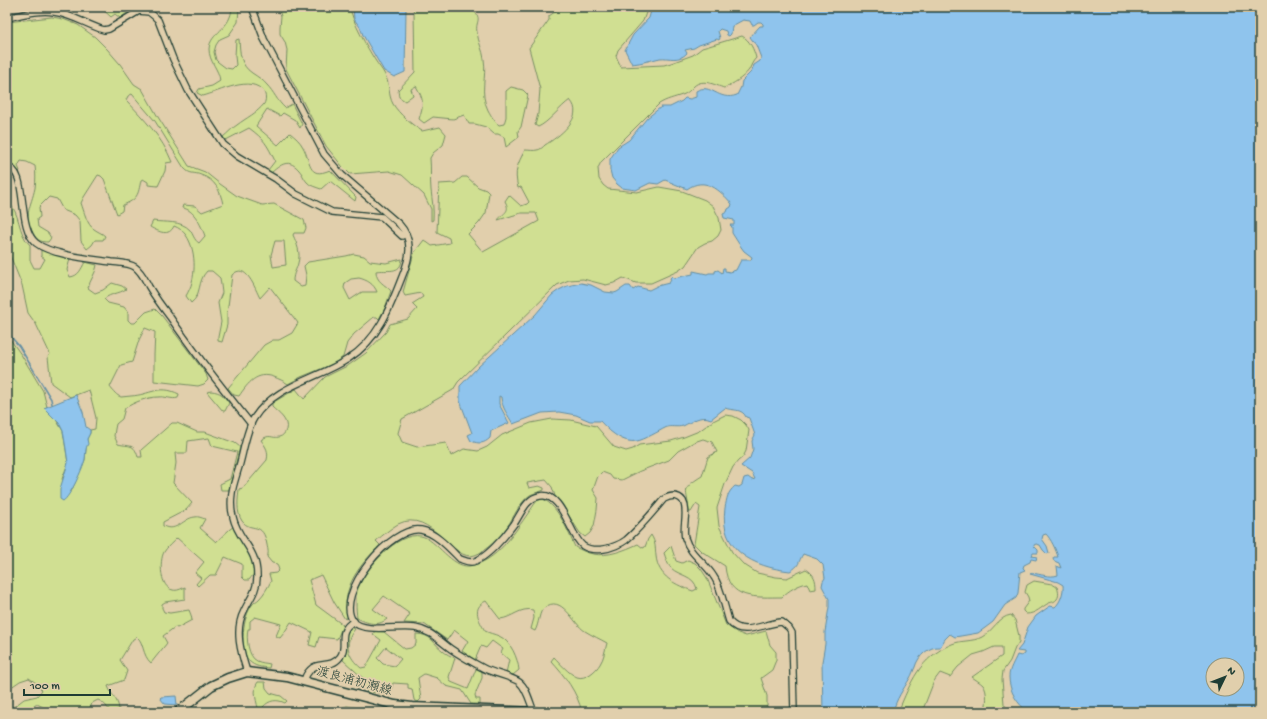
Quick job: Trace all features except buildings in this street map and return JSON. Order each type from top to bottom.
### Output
[{"type":"main road","name":"渡良浦初瀬線","points":[[178,712],[212,686],[228,678],[247,672],[269,674],[304,681],[395,705],[429,709],[535,712]]},
{"type":"street","points":[[247,672],[242,658],[238,633],[242,616],[256,589],[257,566],[251,550],[237,528],[233,518],[232,500],[234,482],[251,424],[260,410],[284,390],[349,359],[373,336],[388,313],[407,265],[410,246],[406,234],[399,224],[342,175],[324,154],[264,39],[252,7]]},
{"type":"street","points":[[7,18],[52,11],[104,30],[109,29],[140,11],[149,12],[158,20],[173,60],[188,90],[220,140],[237,156],[276,179],[296,194],[332,212],[377,216],[387,220],[402,236],[406,234]]},
{"type":"street","points":[[7,167],[14,171],[20,181],[25,227],[29,235],[36,243],[58,253],[135,267],[144,276],[169,317],[197,355],[251,424]]},
{"type":"street","points":[[535,712],[522,684],[518,680],[484,669],[461,656],[429,632],[414,628],[362,627],[354,621],[350,612],[352,593],[362,573],[386,545],[405,532],[419,530],[432,534],[460,559],[471,562],[475,561],[484,556],[497,545],[533,498],[544,495],[550,497],[559,507],[583,546],[598,550],[608,548],[625,541],[664,499],[669,496],[680,498],[685,507],[686,515],[684,529],[688,546],[694,555],[715,578],[729,621],[733,626],[742,630],[782,622],[789,628],[793,640],[794,712]]},
{"type":"street","points":[[304,681],[310,670],[315,666],[329,665],[341,657],[343,635],[350,624],[354,621]]},
{"type":"green space","points":[[100,7],[134,8],[120,18],[115,14],[111,17]]},
{"type":"green space","points":[[232,7],[239,7],[238,22],[229,35],[220,39],[216,45],[214,52],[216,60],[226,68],[232,69],[236,65],[236,40],[239,39],[240,54],[245,66],[265,83],[285,108],[292,104],[302,124],[300,128],[295,120],[283,113],[280,116],[267,109],[256,126],[278,145],[290,133],[302,145],[313,171],[317,173],[330,170],[356,197],[355,201],[330,181],[321,189],[313,186],[306,180],[298,169],[291,164],[283,164],[271,173],[268,170],[275,161],[262,139],[249,128],[226,140],[223,137],[235,126],[258,110],[264,104],[265,100],[264,92],[251,84],[243,84],[226,88],[203,96],[197,93],[199,89],[212,86],[220,81],[209,54],[209,49],[213,38],[228,21],[231,15]]},
{"type":"green space","points":[[278,7],[350,7],[353,19],[360,34],[387,78],[391,101],[399,112],[414,126],[422,131],[440,127],[446,134],[443,145],[433,153],[430,158],[433,220],[431,221],[431,209],[424,195],[402,175],[389,171],[350,174],[326,146],[286,69],[287,50],[285,42],[280,34],[281,16]]},
{"type":"green space","points":[[412,7],[475,7],[473,10],[478,16],[477,32],[483,52],[485,66],[484,97],[485,103],[492,117],[499,125],[504,124],[506,117],[506,91],[511,87],[523,90],[528,95],[521,127],[518,131],[519,137],[506,147],[504,137],[494,134],[486,127],[469,124],[464,115],[453,119],[433,117],[424,123],[419,119],[422,109],[422,102],[421,95],[416,86],[411,89],[413,95],[405,101],[399,97],[398,90],[415,72],[414,12]]},
{"type":"green space","points":[[562,7],[648,7],[643,21],[618,50],[616,56],[621,67],[664,65],[693,55],[702,48],[742,36],[749,43],[756,58],[747,73],[741,78],[724,88],[705,82],[701,83],[694,86],[682,95],[659,104],[601,162],[598,168],[599,179],[608,189],[637,192],[659,187],[682,191],[705,200],[713,206],[719,218],[721,230],[718,236],[712,241],[698,247],[685,266],[678,271],[651,283],[636,283],[623,278],[606,285],[583,279],[569,280],[557,285],[458,382],[453,390],[402,419],[398,433],[402,442],[417,447],[446,443],[451,456],[464,449],[478,451],[487,447],[502,435],[531,423],[552,419],[571,420],[596,426],[614,447],[626,451],[639,445],[671,441],[684,437],[699,431],[725,415],[733,416],[741,420],[749,430],[746,451],[743,457],[733,467],[725,484],[717,508],[719,526],[732,552],[743,564],[757,573],[787,578],[806,569],[814,577],[816,589],[810,590],[807,583],[794,588],[782,597],[745,595],[737,591],[732,586],[727,577],[725,566],[701,551],[694,544],[700,507],[696,504],[691,512],[689,512],[686,491],[690,484],[702,476],[708,457],[717,452],[712,442],[703,439],[678,451],[669,460],[640,471],[622,480],[613,479],[610,475],[602,472],[598,476],[593,490],[598,498],[594,526],[590,533],[585,537],[580,533],[556,499],[552,487],[546,480],[527,483],[529,488],[539,486],[544,488],[544,490],[526,498],[501,535],[488,547],[475,555],[467,556],[458,552],[432,529],[421,523],[410,521],[398,524],[376,541],[380,545],[359,568],[347,596],[346,606],[348,617],[345,619],[334,602],[321,575],[309,580],[316,605],[343,625],[337,639],[319,637],[316,647],[309,645],[312,632],[291,622],[280,638],[276,636],[281,624],[255,617],[250,621],[250,629],[248,629],[247,637],[250,651],[254,659],[257,661],[270,664],[269,668],[256,666],[249,661],[244,649],[244,624],[249,610],[263,595],[271,581],[269,574],[276,573],[279,570],[277,564],[272,563],[267,557],[268,548],[263,532],[245,524],[242,521],[238,510],[238,501],[239,489],[243,488],[267,460],[267,449],[261,440],[267,437],[280,437],[286,430],[286,423],[280,414],[272,407],[272,403],[296,389],[304,399],[325,377],[349,365],[366,353],[386,332],[390,324],[408,319],[417,309],[412,304],[423,297],[421,293],[405,296],[403,292],[414,253],[424,240],[432,246],[450,243],[449,238],[437,232],[439,184],[455,183],[462,177],[467,177],[478,187],[489,193],[486,213],[468,234],[483,252],[539,221],[536,213],[521,213],[498,220],[507,210],[505,201],[509,195],[521,206],[529,202],[521,187],[518,188],[516,177],[518,164],[525,150],[539,150],[563,132],[573,120],[575,113],[574,106],[570,100],[542,125],[538,127],[535,125],[538,114],[540,89],[529,48],[549,20],[549,16]]},
{"type":"green space","points":[[52,17],[63,19],[78,25],[95,37],[107,49],[134,84],[142,89],[189,166],[205,172],[237,196],[262,205],[274,204],[304,220],[306,228],[304,233],[294,233],[293,235],[299,252],[299,259],[293,281],[301,287],[305,286],[306,275],[304,266],[308,262],[354,254],[364,256],[370,261],[386,263],[402,259],[401,264],[396,269],[376,271],[376,275],[379,280],[391,291],[379,319],[374,317],[354,334],[347,343],[343,357],[333,364],[288,384],[274,377],[258,377],[246,387],[239,396],[234,395],[228,388],[264,345],[273,340],[279,340],[292,333],[298,323],[270,287],[260,298],[253,283],[246,274],[242,271],[237,272],[232,275],[227,325],[222,342],[218,341],[221,322],[218,303],[222,293],[220,278],[212,271],[207,271],[202,279],[197,296],[191,303],[186,296],[192,284],[194,267],[194,258],[190,242],[181,230],[174,226],[169,232],[160,232],[150,227],[153,221],[178,223],[190,230],[199,243],[205,236],[196,218],[190,211],[182,208],[183,205],[195,206],[202,212],[223,204],[220,195],[214,183],[206,177],[188,172],[184,168],[155,121],[132,94],[128,96],[126,100],[158,136],[172,162],[166,163],[165,171],[158,186],[148,185],[148,182],[143,179],[141,180],[136,196],[132,201],[123,205],[122,211],[117,214],[104,179],[98,175],[81,203],[89,224],[105,236],[103,240],[95,240],[87,249],[81,241],[80,221],[75,215],[63,210],[57,199],[49,197],[39,207],[40,217],[37,219],[38,227],[48,233],[51,238],[48,242],[37,239],[30,226],[28,215],[35,188],[35,166],[21,161],[18,166],[20,171],[18,173],[13,166],[7,164],[7,22]],"holes":[[[275,241],[284,241],[286,265],[273,267],[271,255]],[[359,278],[370,283],[377,292],[362,292],[350,300],[344,288],[345,283],[351,279]]]},
{"type":"green space","points":[[7,201],[15,211],[23,235],[30,245],[30,260],[34,268],[40,268],[45,259],[41,256],[41,250],[70,259],[67,270],[70,277],[78,274],[85,262],[97,265],[88,288],[95,293],[103,290],[112,283],[126,289],[104,299],[108,303],[124,307],[128,312],[128,320],[131,323],[135,323],[146,312],[155,309],[206,374],[208,380],[204,384],[198,386],[154,381],[155,332],[145,328],[139,340],[132,362],[121,365],[110,387],[121,397],[160,390],[172,391],[179,394],[178,398],[155,397],[137,402],[125,408],[122,419],[116,424],[115,429],[114,436],[118,444],[131,446],[135,449],[138,457],[142,457],[141,450],[172,423],[177,423],[197,432],[205,432],[235,443],[240,447],[229,490],[221,490],[220,484],[230,479],[237,452],[212,446],[209,438],[188,441],[187,453],[175,453],[176,463],[173,483],[192,503],[186,510],[163,522],[163,526],[172,528],[191,518],[200,517],[205,519],[200,528],[216,542],[233,527],[253,564],[253,575],[249,580],[245,580],[242,577],[242,564],[225,557],[216,575],[210,575],[198,586],[196,584],[201,578],[195,573],[204,562],[177,538],[165,550],[162,556],[161,567],[163,579],[169,588],[176,590],[185,587],[185,599],[165,602],[162,604],[162,608],[164,612],[170,613],[189,610],[192,620],[177,628],[175,627],[163,636],[167,643],[151,663],[146,656],[139,639],[137,637],[133,639],[120,660],[127,671],[124,680],[108,686],[117,702],[119,709],[112,712],[98,700],[92,703],[89,712],[46,712],[43,707],[37,704],[25,712],[9,712],[24,699],[37,696],[42,690],[29,678],[20,681],[7,690],[7,335],[22,356],[43,391],[47,407],[44,408],[55,418],[63,431],[68,463],[62,479],[71,492],[85,460],[87,439],[90,430],[95,429],[96,418],[89,390],[70,397],[51,383],[48,357],[50,354],[36,324],[28,313],[22,285],[7,248]]},
{"type":"green space","points":[[211,391],[222,394],[229,403],[225,411],[223,411],[207,392]]},
{"type":"green space","points":[[543,499],[554,508],[558,514],[575,547],[584,551],[593,554],[605,555],[622,551],[638,544],[643,548],[651,535],[655,543],[657,563],[664,575],[674,583],[693,591],[697,589],[693,581],[690,578],[674,571],[668,563],[664,553],[671,546],[676,561],[682,563],[688,560],[695,563],[707,578],[726,625],[738,633],[746,636],[766,631],[770,645],[776,652],[776,660],[772,670],[761,678],[767,696],[767,712],[582,712],[570,685],[551,661],[554,657],[570,673],[580,678],[587,676],[598,667],[607,643],[585,631],[567,611],[556,604],[550,604],[542,610],[535,631],[531,629],[534,618],[533,610],[528,609],[520,611],[500,619],[486,601],[479,607],[479,619],[485,631],[503,638],[513,651],[519,670],[513,675],[506,673],[509,660],[501,653],[503,649],[492,641],[486,648],[481,646],[475,660],[462,651],[468,641],[454,630],[447,640],[424,624],[404,623],[410,614],[384,596],[373,609],[387,619],[376,624],[357,618],[356,598],[358,588],[362,580],[375,562],[393,545],[402,539],[412,536],[427,538],[456,563],[469,566],[488,559],[496,553],[511,537],[538,500]]},
{"type":"green space","points":[[1034,581],[1052,584],[1057,587],[1058,596],[1057,599],[1036,612],[1026,614],[1023,609],[1029,601],[1025,592],[1027,585]]},
{"type":"green space","points":[[1011,615],[1015,620],[1019,642],[1010,661],[1003,671],[1002,679],[1004,704],[1009,712],[984,712],[986,706],[985,688],[972,677],[1002,656],[1002,647],[994,647],[973,655],[958,667],[950,677],[940,673],[934,681],[922,712],[898,712],[912,681],[931,656],[952,644],[975,640],[982,637],[999,621],[1006,616]]},
{"type":"green space","points":[[349,627],[355,629],[351,635],[348,645],[350,655],[361,668],[366,667],[381,640],[373,634],[375,631],[384,632],[405,649],[411,648],[416,644],[416,634],[421,634],[428,637],[444,652],[455,658],[449,677],[451,682],[468,689],[476,669],[482,671],[482,678],[475,695],[476,699],[480,699],[480,704],[471,704],[462,690],[446,686],[437,678],[424,674],[418,678],[421,699],[418,702],[414,700],[412,689],[408,688],[408,684],[393,683],[390,694],[369,692],[358,687],[365,680],[343,660],[347,631]],"holes":[[[386,647],[401,659],[395,666],[383,664],[377,658]]]},
{"type":"green space","points":[[258,682],[265,682],[266,688],[270,693],[281,696],[287,701],[285,703],[279,701],[270,702],[263,707],[265,712],[259,712],[255,692]]},
{"type":"green space","points":[[347,706],[381,712],[335,712]]},
{"type":"water","points":[[353,7],[408,7],[406,8],[405,72],[394,77],[384,71],[354,19]]},
{"type":"water","points":[[652,7],[1260,7],[1260,712],[1029,712],[1025,709],[1014,697],[1010,687],[1010,671],[1017,655],[1021,656],[1024,654],[1024,652],[1017,651],[1022,645],[1028,627],[1036,616],[1050,606],[1055,607],[1057,605],[1063,591],[1063,585],[1058,582],[1030,574],[1055,576],[1058,575],[1057,566],[1061,568],[1059,563],[1053,559],[1054,557],[1058,557],[1050,539],[1046,534],[1043,535],[1042,539],[1047,546],[1049,553],[1047,554],[1040,545],[1034,545],[1038,550],[1038,553],[1033,553],[1032,556],[1037,557],[1036,560],[1031,559],[1030,562],[1024,565],[1023,568],[1025,570],[1020,572],[1018,593],[1016,598],[1005,605],[993,622],[978,633],[955,637],[950,634],[940,647],[932,648],[924,652],[916,663],[911,677],[898,699],[893,712],[823,712],[822,662],[829,599],[822,586],[825,578],[823,565],[817,559],[803,554],[797,566],[790,571],[763,565],[741,554],[727,535],[725,508],[729,493],[735,486],[739,487],[742,485],[744,478],[748,477],[752,480],[755,479],[752,473],[741,466],[750,458],[753,449],[752,441],[755,435],[749,418],[742,412],[725,408],[711,419],[703,417],[683,426],[667,427],[637,441],[627,441],[617,436],[600,421],[590,421],[576,415],[559,412],[542,413],[513,424],[504,408],[501,397],[499,396],[499,404],[509,423],[491,431],[490,438],[486,441],[479,443],[471,441],[468,435],[472,433],[460,401],[460,386],[478,367],[535,315],[552,295],[559,290],[567,286],[581,283],[591,285],[605,292],[614,293],[626,286],[630,286],[633,290],[638,287],[649,290],[669,283],[672,276],[674,278],[693,274],[693,271],[707,274],[715,273],[715,271],[718,270],[722,273],[723,268],[725,268],[725,271],[730,272],[736,270],[741,260],[751,260],[752,257],[744,251],[732,233],[732,227],[730,225],[734,225],[734,220],[724,218],[723,214],[727,212],[732,204],[712,186],[700,184],[694,185],[687,189],[665,180],[658,184],[650,183],[636,190],[622,188],[612,178],[610,159],[618,147],[629,140],[647,118],[661,107],[670,107],[685,98],[690,99],[696,97],[696,91],[701,89],[711,90],[725,96],[737,95],[742,81],[751,72],[754,65],[760,61],[761,58],[756,45],[750,37],[760,26],[763,26],[763,24],[758,22],[752,25],[750,21],[743,20],[732,26],[731,34],[729,36],[727,35],[726,31],[720,29],[718,31],[720,38],[719,40],[717,39],[685,50],[687,53],[684,56],[677,58],[660,58],[632,64],[625,50],[633,35],[649,18]]},
{"type":"water","points":[[76,395],[83,412],[86,427],[90,430],[90,433],[87,439],[88,444],[82,469],[73,488],[63,501],[60,499],[60,489],[68,463],[63,431],[59,423],[44,408]]},
{"type":"water","points":[[176,696],[177,705],[165,704],[160,698],[161,697]]},
{"type":"waterway","points":[[7,332],[19,346],[51,399],[52,404]]}]
